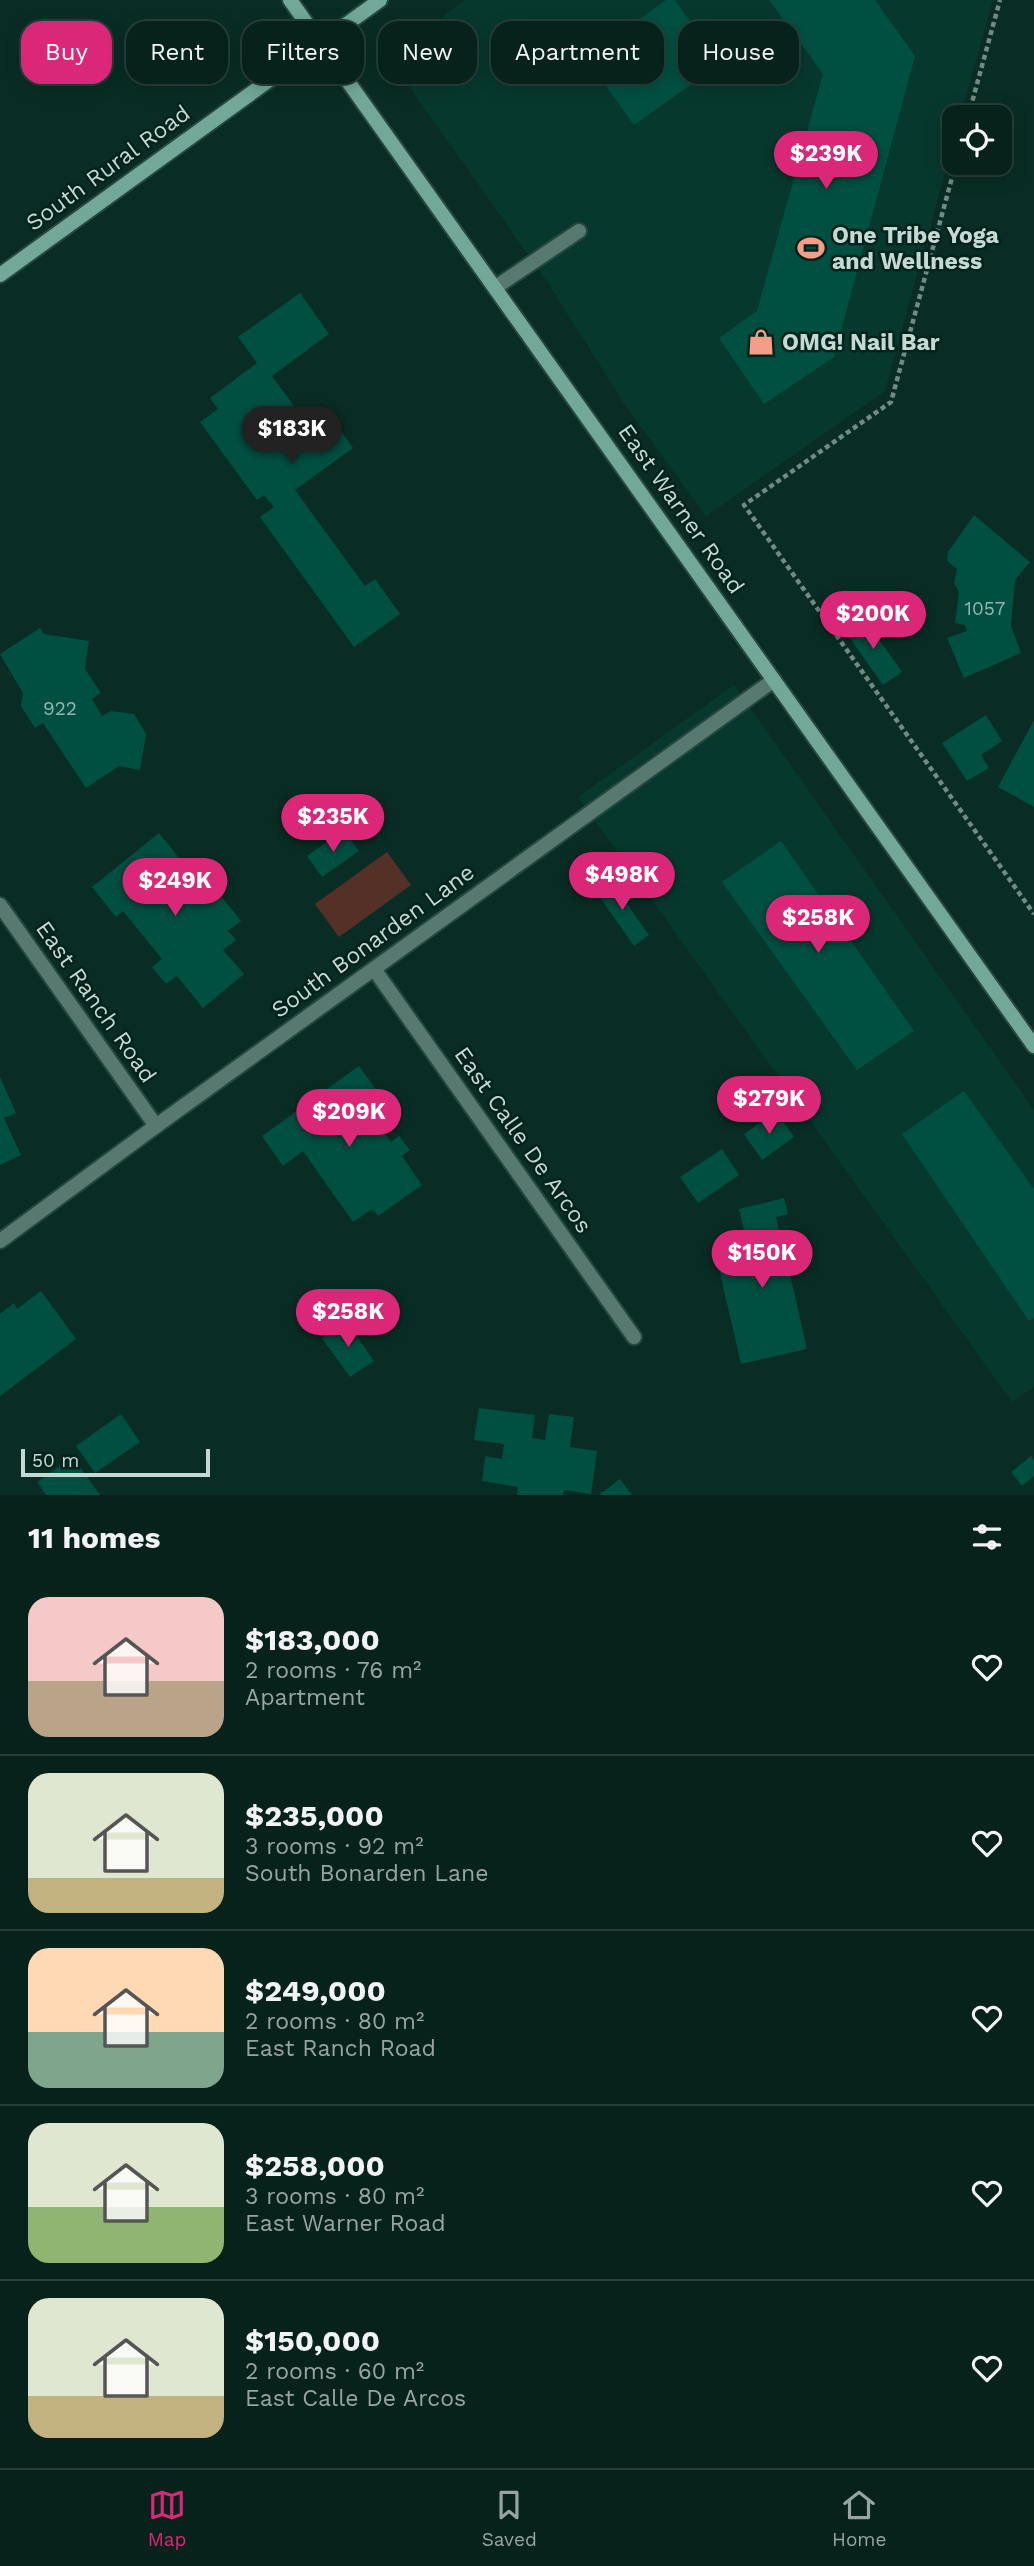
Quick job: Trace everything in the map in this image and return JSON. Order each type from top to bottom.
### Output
[{"type":"main road","name":"East Warner Road","points":[[290,0],[305,21]]},
{"type":"main road","name":"South Rural Road","points":[[351,21],[380,0]]},
{"type":"main road","name":"South Rural Road","points":[[0,275],[263,84]]},
{"type":"main road","name":"East Warner Road","points":[[350,84],[1034,1046]]},
{"type":"street","points":[[496,287],[579,231]]},
{"type":"street","name":"South Bonarden Lane","points":[[0,1241],[774,680]]},
{"type":"street","name":"East Ranch Road","points":[[0,905],[156,1126]]},
{"type":"street","name":"East Calle De Arcos","points":[[374,969],[634,1337]]},
{"type":"path","points":[[971,105],[1000,0]]},
{"type":"path","points":[[953,175],[891,402],[744,505],[1034,914]]},
{"type":"shaded area","points":[[465,0],[993,0],[963,105],[942,105],[942,175],[944,175],[885,391],[706,516],[625,405],[548,283],[407,84],[477,84],[477,21],[437,21]]},
{"type":"shaded area","points":[[734,685],[1034,1110],[1034,1387],[1012,1402],[578,797]]},
{"type":"shaded area","points":[[387,852],[411,885],[339,937],[315,904]]},
{"type":"building","points":[[666,0],[675,0],[690,21],[678,21],[678,84],[692,84],[634,125],[605,84],[664,84],[664,21],[637,21]]},
{"type":"building","points":[[769,0],[875,0],[915,56],[834,357],[764,404],[719,338],[757,311],[823,74],[799,41],[799,21],[784,21]]},
{"type":"building","points":[[300,293],[329,334],[272,376],[319,440],[338,427],[353,448],[295,490],[365,586],[375,579],[400,614],[354,647],[260,517],[274,507],[264,495],[257,500],[200,422],[218,409],[210,398],[257,363],[238,337]]},
{"type":"building","points":[[974,515],[1030,562],[1015,580],[1011,626],[1021,653],[964,678],[947,638],[967,631],[965,625],[955,623],[959,592],[954,583],[957,569],[947,561],[948,552]]},
{"type":"building","points":[[863,617],[902,672],[883,685],[844,630]]},
{"type":"building","points":[[40,628],[44,634],[89,641],[85,669],[101,693],[92,699],[102,716],[111,711],[134,714],[146,734],[140,770],[119,766],[86,788],[43,723],[35,728],[21,706],[23,693],[0,654]]},
{"type":"building","points":[[986,715],[1002,741],[981,755],[989,768],[967,781],[942,743]]},
{"type":"building","points":[[1034,720],[1034,807],[998,787]]},
{"type":"building","points":[[344,830],[359,851],[322,877],[307,856]]},
{"type":"building","points":[[159,833],[201,885],[207,879],[241,921],[228,931],[236,940],[223,950],[244,974],[203,1008],[177,976],[166,984],[152,967],[162,959],[123,911],[116,917],[92,887]]},
{"type":"building","points":[[781,841],[914,1031],[857,1070],[722,882]]},
{"type":"building","points":[[609,879],[649,935],[634,946],[594,889]]},
{"type":"building","points":[[359,1066],[380,1095],[365,1105],[391,1142],[399,1136],[410,1150],[402,1156],[422,1185],[378,1216],[372,1209],[353,1222],[303,1151],[283,1166],[262,1136],[301,1108],[315,1128],[332,1116],[317,1096]]},
{"type":"building","points":[[0,1077],[16,1113],[4,1118],[21,1155],[0,1165]]},
{"type":"building","points":[[964,1091],[1034,1189],[1034,1318],[1029,1321],[902,1134]]},
{"type":"building","points":[[776,1111],[794,1137],[762,1160],[744,1134]]},
{"type":"building","points":[[722,1149],[739,1175],[698,1203],[680,1177]]},
{"type":"building","points":[[784,1198],[788,1214],[776,1217],[783,1249],[771,1252],[776,1274],[789,1270],[807,1349],[741,1364],[718,1264],[750,1256],[739,1209]]},
{"type":"building","points":[[41,1291],[76,1339],[0,1396],[0,1314],[14,1303],[17,1309]]},
{"type":"building","points":[[346,1321],[374,1361],[350,1377],[322,1338]]},
{"type":"building","points":[[479,1408],[535,1415],[532,1438],[545,1440],[549,1414],[574,1417],[570,1447],[597,1451],[591,1494],[564,1490],[563,1495],[517,1495],[518,1487],[482,1481],[485,1456],[502,1459],[504,1444],[474,1440]]},
{"type":"building","points":[[121,1414],[140,1442],[95,1473],[76,1446]]},
{"type":"building","points":[[1031,1456],[1034,1460],[1034,1476],[1022,1486],[1011,1472]]},
{"type":"building","points":[[73,1457],[100,1495],[46,1495],[37,1482]]},
{"type":"building","points":[[620,1479],[632,1495],[599,1495]]},
{"type":"place","name":"One Tribe Yoga and Wellness","points":[[811,248]]},
{"type":"place","name":"OMG! Nail Bar","points":[[761,342]]}]
